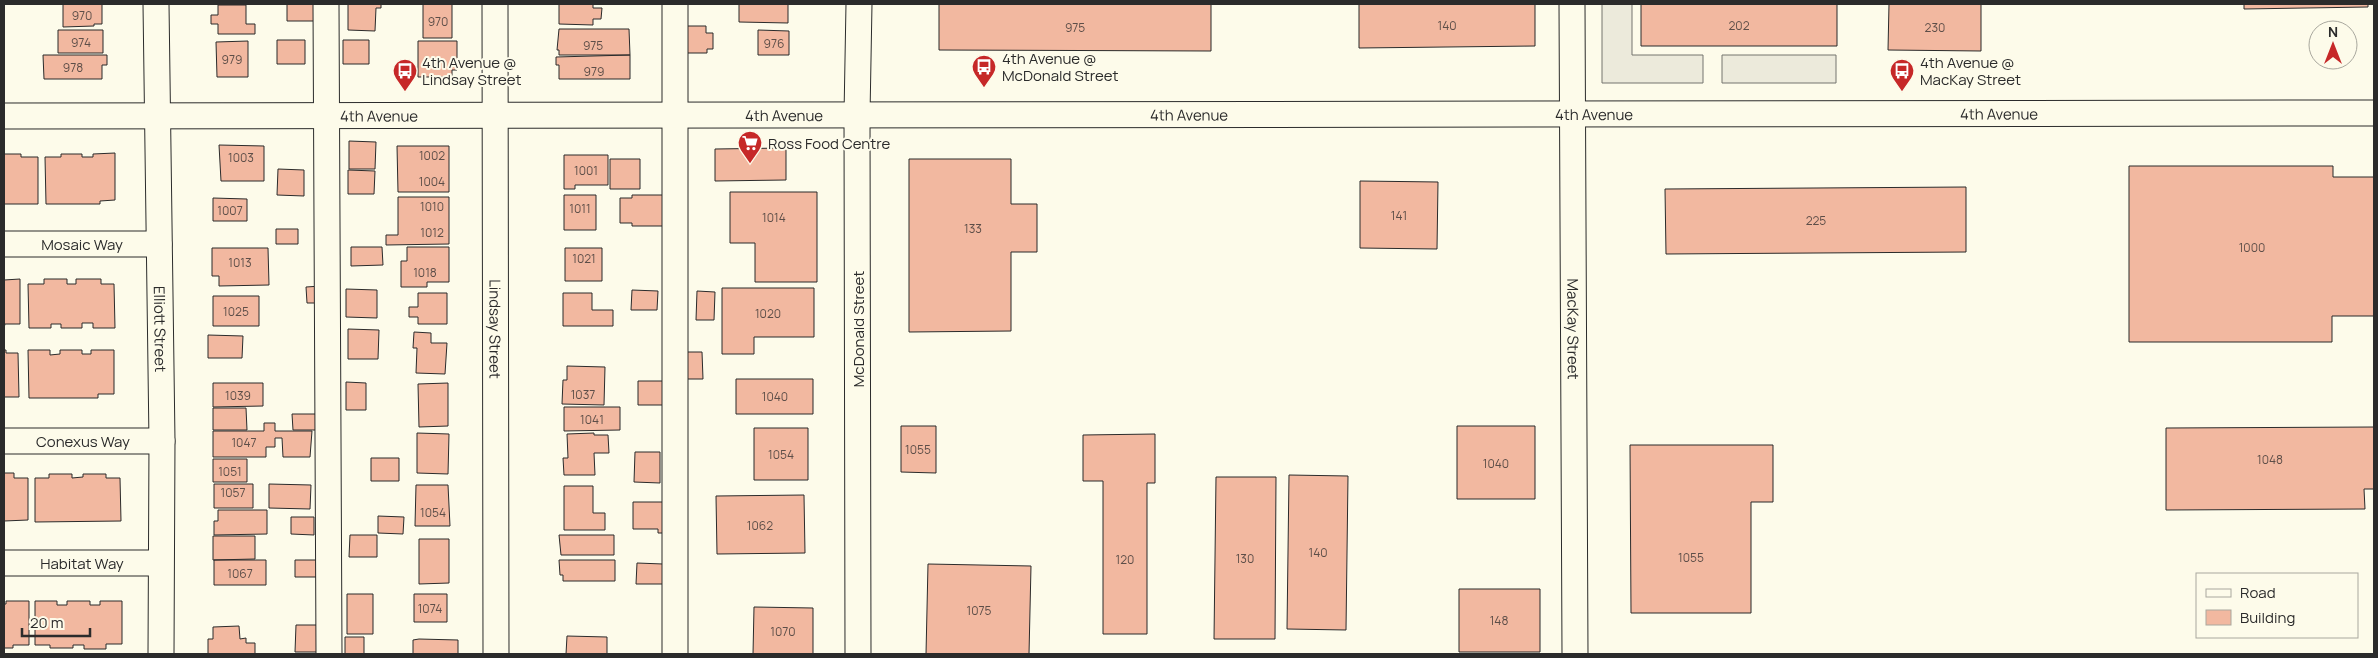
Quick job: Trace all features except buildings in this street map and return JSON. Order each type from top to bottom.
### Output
[{"type":"street","name":"Elliott Street","points":[[156,4],[162,441],[161,654]]},
{"type":"street","points":[[326,4],[329,654]]},
{"type":"street","name":"Lindsay Street","points":[[496,4],[494,116],[496,654]]},
{"type":"street","points":[[675,4],[675,654]]},
{"type":"street","name":"McDonald Street","points":[[858,654],[857,115],[859,4]]},
{"type":"street","name":"MacKay Street","points":[[1572,4],[1575,654]]},
{"type":"street","name":"4th Avenue","points":[[4,116],[2374,113]]},
{"type":"street","name":"Mosaic Way","points":[[4,244],[159,244]]},
{"type":"street","name":"Conexus Way","points":[[4,440],[162,441]]},
{"type":"street","name":"Habitat Way","points":[[4,563],[160,563]]},
{"type":"shaded area","points":[[1602,4],[1632,4],[1632,55],[1703,55],[1703,83],[1602,83]]},
{"type":"shaded area","points":[[1722,55],[1836,55],[1836,83],[1722,83]]},
{"type":"place","name":"4th Avenue @ McDonald Street","points":[[984,88]]},
{"type":"place","name":"4th Avenue @ Lindsay Street","points":[[405,92]]},
{"type":"place","name":"4th Avenue @ MacKay Street","points":[[1902,92]]},
{"type":"place","name":"Ross Food Centre","points":[[750,164]]}]
